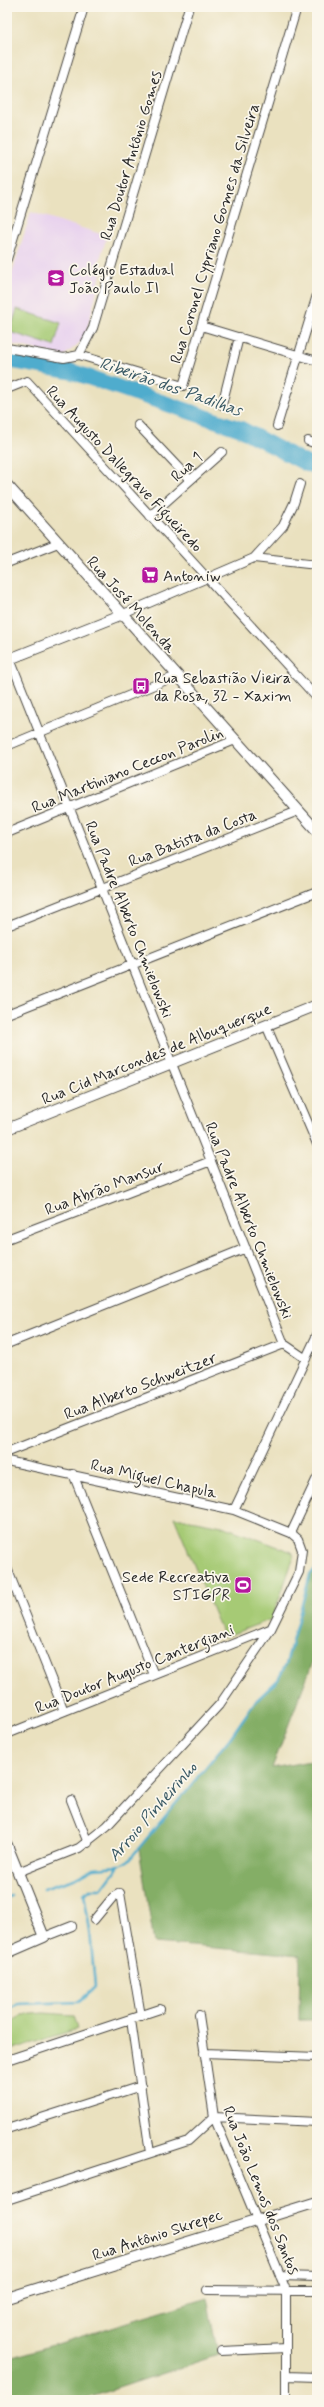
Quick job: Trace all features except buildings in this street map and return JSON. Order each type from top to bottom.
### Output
[{"type":"street","points":[[7,258],[84,7]]},
{"type":"street","name":"Rua Doutor Antônio Gomes","points":[[79,355],[93,328],[189,7]]},
{"type":"street","name":"Rua Coronel Cypriano Gomes da Silveira","points":[[79,355],[183,386],[297,7]]},
{"type":"street","points":[[277,426],[317,295]]},
{"type":"street","points":[[201,326],[299,355],[317,362]]},
{"type":"street","points":[[222,405],[239,337]]},
{"type":"street","points":[[7,348],[64,358],[79,355]]},
{"type":"street","name":"Rua Augusto Dallegrave Figueiredo","points":[[7,389],[27,381],[317,698]]},
{"type":"street","points":[[138,425],[190,480]]},
{"type":"street","points":[[308,441],[317,444]]},
{"type":"street","name":"Rua 1","points":[[150,516],[222,452]]},
{"type":"street","points":[[9,660],[208,579],[254,558],[283,526],[294,503],[300,484]]},
{"type":"street","name":"Rua José Molenda","points":[[7,485],[121,615],[317,831]]},
{"type":"street","points":[[7,563],[58,543]]},
{"type":"street","points":[[254,558],[317,565]]},
{"type":"street","name":"Rua Padre Alberto Chmielowski","points":[[9,660],[71,807],[284,1344],[306,1359]]},
{"type":"street","points":[[7,746],[176,676]]},
{"type":"street","name":"Rua Martiniano Ceccon Parolin","points":[[7,833],[234,740]]},
{"type":"street","name":"Rua Batista da Costa","points":[[7,926],[298,810]]},
{"type":"street","points":[[7,1014],[317,892]]},
{"type":"street","name":"Rua Cid Marcondes de Albuquerque","points":[[7,1129],[317,1005]]},
{"type":"street","points":[[266,1025],[317,1144]]},
{"type":"street","name":"Rua Abrão Mansur","points":[[7,1239],[211,1161]]},
{"type":"street","points":[[7,1344],[246,1248]]},
{"type":"street","points":[[234,1510],[317,1335]]},
{"type":"street","name":"Rua Alberto Schweitzer","points":[[7,1452],[284,1344]]},
{"type":"street","name":"Rua Miguel Chapula","points":[[7,1461],[73,1474],[234,1510],[290,1533]]},
{"type":"street","points":[[73,1474],[154,1676]]},
{"type":"street","points":[[18,1872],[88,1843],[107,1826],[220,1704],[271,1629],[299,1572],[302,1550],[298,1539],[290,1533],[317,1478]]},
{"type":"street","points":[[7,1568],[64,1712]]},
{"type":"street","name":"Rua Doutor Augusto Cantergiani","points":[[7,1734],[271,1629]]},
{"type":"street","points":[[71,1800],[88,1843]]},
{"type":"street","points":[[7,1845],[44,1937]]},
{"type":"street","points":[[94,1920],[113,1896],[120,1893],[141,2016]]},
{"type":"street","points":[[7,1953],[72,1926]]},
{"type":"street","points":[[7,2060],[131,2020],[160,2009]]},
{"type":"street","name":"Rua João Lemos dos Santos","points":[[199,2015],[214,2117],[286,2290],[286,2400]]},
{"type":"street","points":[[131,2020],[150,2153]]},
{"type":"street","points":[[204,2053],[317,2057]]},
{"type":"street","points":[[7,2129],[141,2086]]},
{"type":"street","points":[[7,2200],[188,2141],[214,2117],[317,2122]]},
{"type":"street","name":"Rua Antônio Skrepec","points":[[7,2298],[256,2219],[317,2202]]},
{"type":"street","points":[[280,2276],[317,2277]]},
{"type":"street","points":[[207,2290],[317,2291]]},
{"type":"street","points":[[221,2351],[286,2348]]},
{"type":"street","points":[[286,2376],[317,2376]]},
{"type":"shaded area","name":"Colégio Estadual João Paulo II","points":[[31,212],[107,236],[98,265],[103,266],[85,338],[64,356],[7,343],[7,289]]},
{"type":"green space","points":[[17,309],[61,323],[54,346],[10,332]]},
{"type":"green space","name":"Sede Recreativa STIGPR","points":[[174,1517],[222,1526],[292,1552],[294,1556],[272,1619],[224,1637]]},
{"type":"green space","points":[[317,1567],[317,1651],[272,1768],[317,1760],[317,2020],[299,2020],[300,1955],[154,1943],[139,1849],[230,1738],[255,1702],[278,1680],[286,1664],[310,1575]]},
{"type":"green space","points":[[43,2013],[73,2015],[77,2029],[7,2051],[7,2024],[23,2015]]},
{"type":"green space","points":[[207,2298],[218,2355],[82,2400],[7,2400],[7,2359]]},
{"type":"waterway","name":"Ribeirão dos Padilhas","points":[[7,360],[73,372],[241,429],[307,464],[317,466]]},
{"type":"waterway","name":"Arroio Pinheirinho","points":[[7,2012],[18,2004],[79,2002],[95,1987],[90,1931],[84,1894],[89,1889],[102,1889],[119,1866],[129,1860],[230,1738],[255,1702],[278,1680],[286,1664],[310,1575],[317,1567]]},
{"type":"waterway","points":[[43,1889],[74,1879],[94,1868],[119,1866]]},
{"type":"waterway","points":[[7,1897],[11,1896]]},
{"type":"place","name":"Colégio Estadual João Paulo II","points":[[56,278]]},
{"type":"place","name":"Antoniw","points":[[150,575]]},
{"type":"place","name":"Rua Sebastião Vieira da Rosa, 32 - Xaxim","points":[[141,686]]},
{"type":"place","name":"Sede Recreativa STIGPR","points":[[243,1585]]}]
